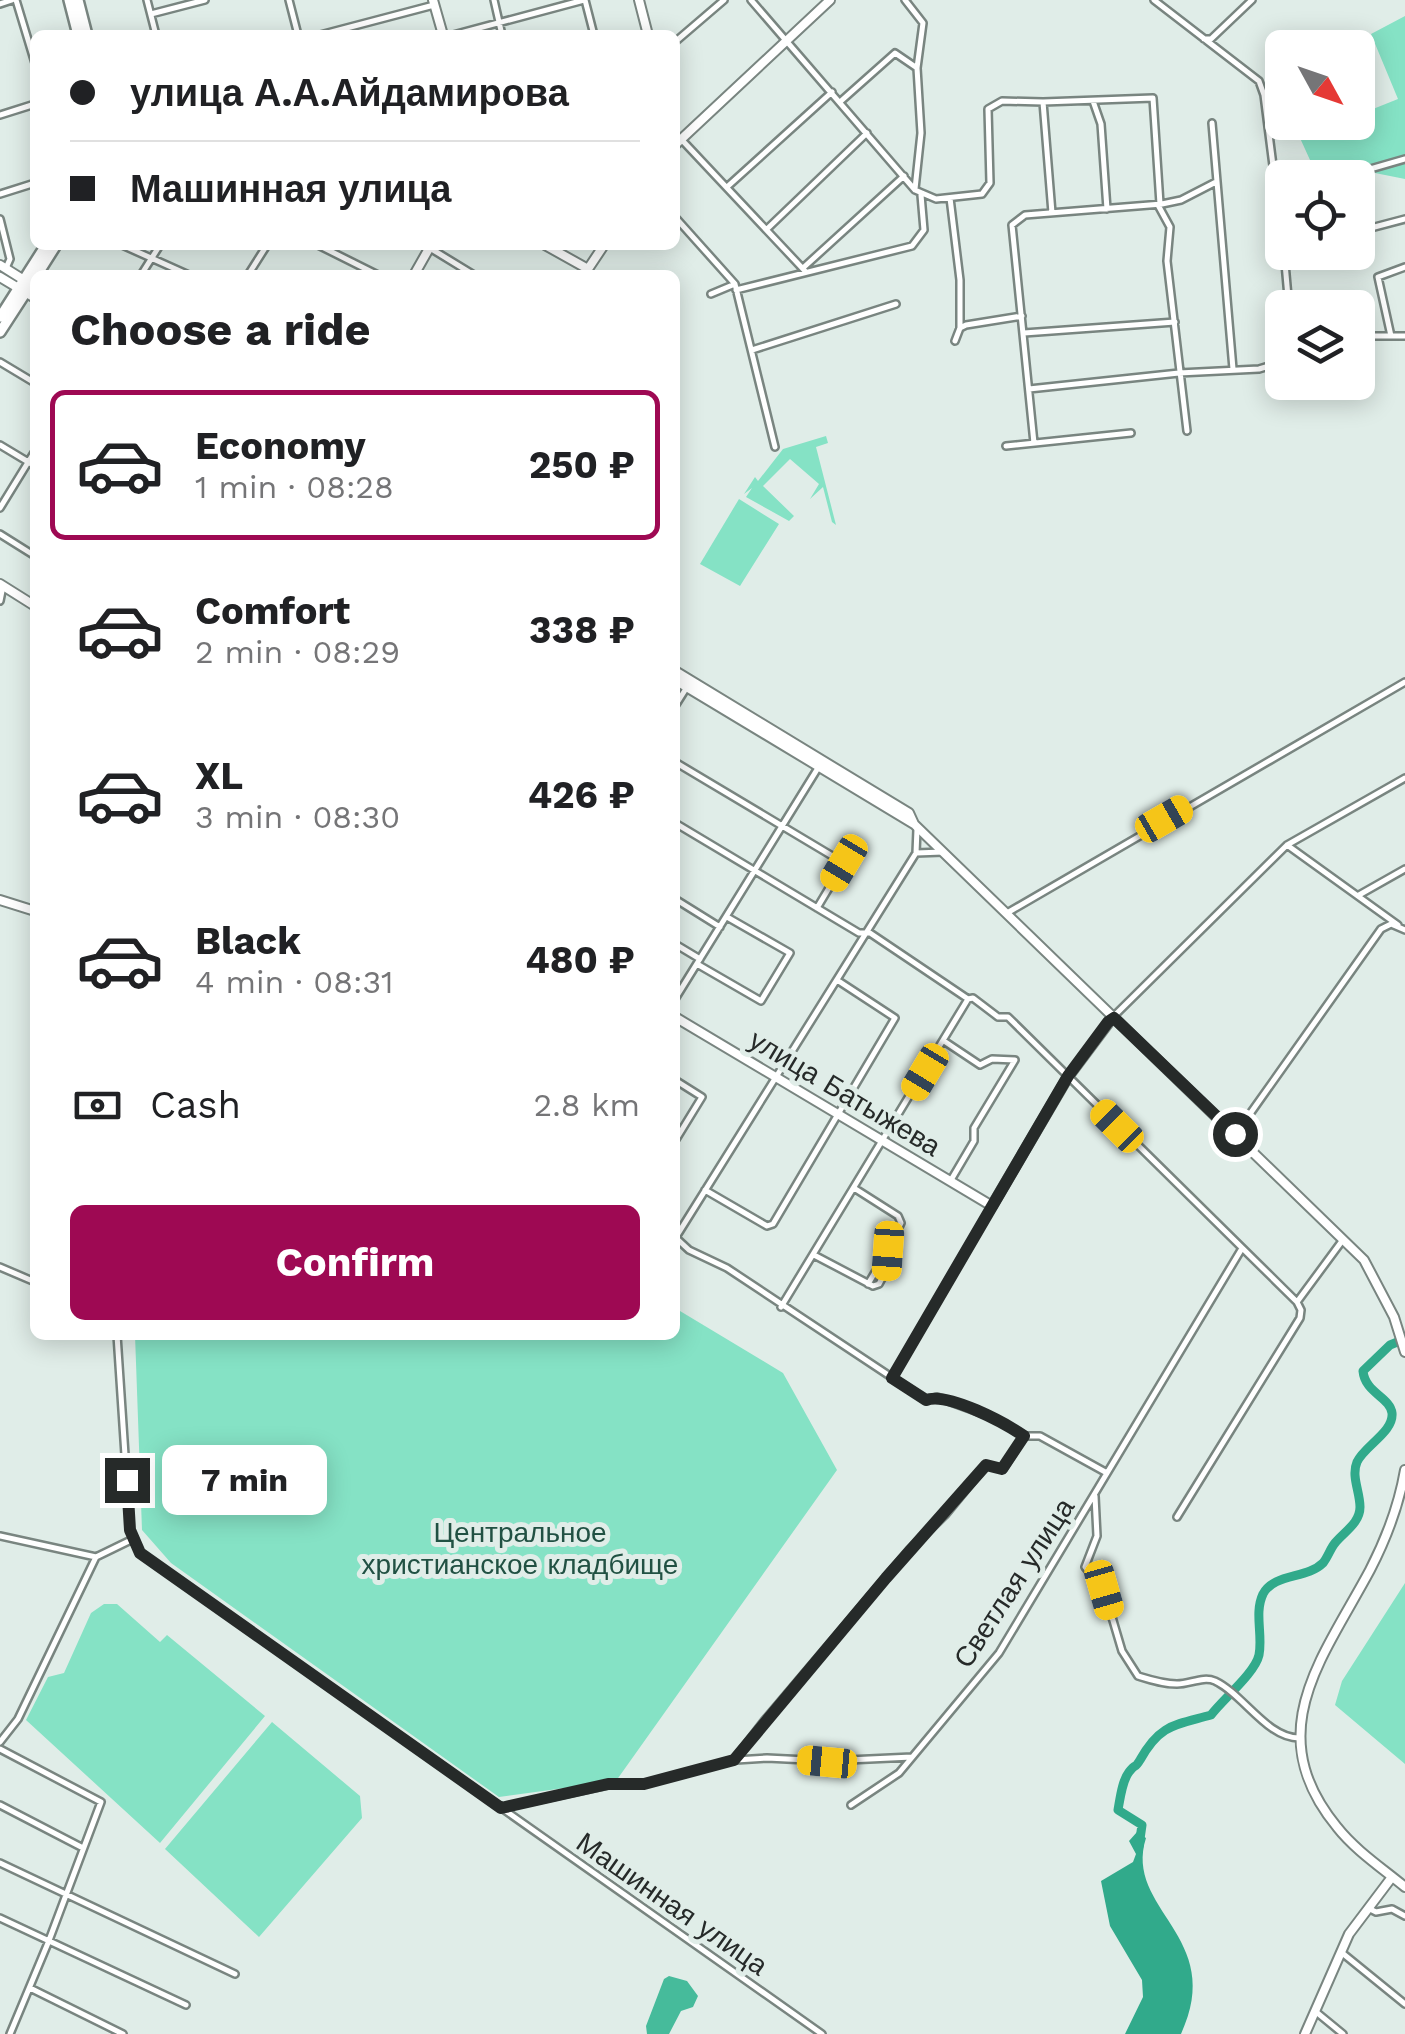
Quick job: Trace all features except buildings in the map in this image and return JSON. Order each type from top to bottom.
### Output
[{"type":"main road","points":[[70,0],[77,30]]},
{"type":"main road","points":[[78,0],[86,30]]},
{"type":"main road","points":[[639,0],[647,30]]},
{"type":"main road","points":[[680,136],[830,0]]},
{"type":"main road","points":[[434,2],[442,30]]},
{"type":"main road","points":[[553,250],[583,270]]},
{"type":"main road","points":[[2,270],[30,286]]},
{"type":"main road","points":[[0,316],[30,286]]},
{"type":"main road","points":[[0,332],[30,286]]},
{"type":"main road","points":[[2,586],[30,603]]},
{"type":"main road","points":[[680,674],[916,825],[1344,1238],[1373,1272],[1405,1352]]},
{"type":"main road","points":[[680,683],[906,816]]},
{"type":"main road","points":[[0,900],[30,910]]},
{"type":"main road","points":[[992,1206],[1068,1076],[1114,1018]]},
{"type":"main road","name":"улица Батыжева","points":[[680,1020],[992,1206]]},
{"type":"main road","points":[[1405,1470],[1391,1524],[1311,1678],[1300,1713],[1300,1738],[1310,1784],[1325,1811],[1343,1834],[1405,1888]]},
{"type":"main road","points":[[1306,2034],[1349,1934],[1392,1877]]},
{"type":"street","points":[[0,4],[14,0],[30,48]]},
{"type":"street","points":[[147,0],[155,30]]},
{"type":"street","points":[[150,14],[205,0]]},
{"type":"street","points":[[289,0],[297,30]]},
{"type":"street","points":[[494,0],[501,30]]},
{"type":"street","points":[[472,30],[584,0],[593,30]]},
{"type":"street","points":[[680,38],[724,0]]},
{"type":"street","points":[[752,0],[918,192],[953,198],[982,194],[990,183],[987,114],[992,105],[1002,101],[1153,98],[1159,204],[1170,227],[1167,261],[1187,431]]},
{"type":"street","points":[[710,294],[912,246],[924,230],[918,192],[921,133],[916,68],[923,23],[905,0]]},
{"type":"street","points":[[1154,0],[1259,81],[1274,160]]},
{"type":"street","points":[[1202,40],[1211,38],[1252,0]]},
{"type":"street","points":[[337,30],[434,2]]},
{"type":"street","points":[[841,101],[895,53],[916,68]]},
{"type":"street","points":[[727,186],[832,92]]},
{"type":"street","points":[[1093,101],[1101,124],[1107,209]]},
{"type":"street","points":[[1043,102],[1052,213]]},
{"type":"street","points":[[0,115],[30,106]]},
{"type":"street","points":[[1212,123],[1233,369]]},
{"type":"street","points":[[766,229],[866,133]]},
{"type":"street","points":[[680,142],[727,186],[804,270]]},
{"type":"street","points":[[1375,169],[1405,160]]},
{"type":"street","points":[[804,270],[904,176]]},
{"type":"street","points":[[1034,443],[1012,225],[1026,215],[1180,200],[1216,182]]},
{"type":"street","points":[[0,194],[30,185]]},
{"type":"street","points":[[953,198],[960,280],[960,328],[955,341]]},
{"type":"street","points":[[0,218],[10,254],[2,270]]},
{"type":"street","points":[[1375,227],[1405,219]]},
{"type":"street","points":[[680,223],[735,287],[775,447]]},
{"type":"street","points":[[133,250],[177,270]]},
{"type":"street","points":[[145,270],[157,250]]},
{"type":"street","points":[[328,250],[368,270]]},
{"type":"street","points":[[435,250],[466,270]]},
{"type":"street","points":[[1391,336],[1378,278],[1405,267]]},
{"type":"street","points":[[752,350],[896,304]]},
{"type":"street","points":[[960,328],[1022,316]]},
{"type":"street","points":[[1024,333],[1175,322]]},
{"type":"street","points":[[1375,336],[1405,336]]},
{"type":"street","points":[[0,362],[30,380]]},
{"type":"street","points":[[1029,389],[1265,367]]},
{"type":"street","points":[[1006,446],[1131,433]]},
{"type":"street","points":[[0,445],[30,463]]},
{"type":"street","points":[[0,508],[30,467]]},
{"type":"street","points":[[0,534],[30,553]]},
{"type":"street","points":[[0,601],[2,586]]},
{"type":"street","points":[[1006,913],[1405,682]]},
{"type":"street","points":[[680,697],[686,687]]},
{"type":"street","points":[[680,765],[844,863],[817,908]]},
{"type":"street","points":[[680,991],[819,766]]},
{"type":"street","points":[[1114,1018],[1286,845],[1405,778]]},
{"type":"street","points":[[680,1229],[916,853],[916,825]]},
{"type":"street","points":[[680,826],[859,933],[910,957],[998,1018],[1008,1018],[1297,1302],[1300,1318],[1176,1516]]},
{"type":"street","points":[[1286,845],[1402,928]]},
{"type":"street","points":[[916,853],[944,852]]},
{"type":"street","points":[[1360,896],[1405,869]]},
{"type":"street","points":[[680,903],[720,927]]},
{"type":"street","points":[[680,948],[761,1001],[790,953],[726,916]]},
{"type":"street","points":[[1235,1134],[1380,929],[1391,924],[1402,928]]},
{"type":"street","points":[[705,1190],[770,1226],[839,1116],[896,1018],[836,980]]},
{"type":"street","points":[[781,1307],[968,998]]},
{"type":"street","points":[[944,1041],[980,1064],[992,1059],[1015,1060],[974,1128],[974,1141],[949,1182]]},
{"type":"street","points":[[680,1083],[702,1096],[680,1132]]},
{"type":"street","points":[[814,1255],[868,1284],[879,1284],[886,1271],[888,1251],[902,1223],[898,1216],[854,1188]]},
{"type":"street","points":[[892,1378],[992,1206]]},
{"type":"street","points":[[1297,1302],[1344,1238]]},
{"type":"street","points":[[680,1242],[727,1268],[926,1400],[937,1397],[992,1417],[1024,1436],[1040,1436],[1107,1473]]},
{"type":"street","name":"Светлая улица","points":[[851,1806],[899,1773],[999,1653],[1242,1250]]},
{"type":"street","points":[[0,1267],[30,1280]]},
{"type":"street","points":[[0,1536],[96,1557],[132,1540],[117,1340]]},
{"type":"street","points":[[734,1760],[910,1549],[986,1465],[1002,1469],[1024,1436]]},
{"type":"street","points":[[1096,1493],[1097,1536],[1085,1567],[1104,1590],[1129,1664],[1138,1676],[1176,1684],[1208,1679],[1222,1685],[1289,1737],[1300,1738]]},
{"type":"street","name":"Машинная улица","points":[[132,1540],[143,1555],[822,2034]]},
{"type":"street","points":[[0,2029],[10,2034],[101,1802],[66,1781],[5,1754],[0,1745],[18,1720],[96,1557]]},
{"type":"street","points":[[501,1808],[608,1784],[644,1784],[734,1760],[827,1762],[912,1758]]},
{"type":"street","points":[[0,1805],[83,1848]]},
{"type":"street","points":[[0,1863],[235,1974]]},
{"type":"street","points":[[1368,1908],[1373,1912],[1392,1908],[1405,1916]]},
{"type":"street","points":[[0,1918],[186,2005]]},
{"type":"street","points":[[1341,1952],[1405,2004]]},
{"type":"street","points":[[30,1988],[124,2034]]},
{"type":"street","points":[[1315,2011],[1343,2034]]},
{"type":"green space","points":[[1405,16],[1405,179],[1375,173],[1375,160],[1310,160],[1301,140],[1375,140],[1375,108],[1398,99],[1375,44],[1375,32]]},
{"type":"green space","points":[[826,436],[828,443],[816,447],[836,525],[823,487],[810,499],[819,484],[790,459],[763,486],[794,516],[789,521],[746,497],[752,488],[744,494],[755,477],[758,481],[783,449]]},
{"type":"green space","points":[[739,499],[779,524],[740,586],[700,564]]},
{"type":"green space","name":"Центральное христианское кладбище","points":[[680,1311],[783,1373],[837,1470],[616,1781],[499,1797],[171,1563],[142,1530],[135,1340],[680,1340]]},
{"type":"green space","points":[[1405,1583],[1405,1764],[1335,1705],[1342,1681]]},
{"type":"green space","points":[[104,1604],[117,1604],[160,1642],[167,1635],[265,1716],[160,1843],[26,1720],[48,1677],[64,1673],[91,1613]]},
{"type":"green space","points":[[272,1722],[360,1796],[362,1818],[259,1937],[165,1849]]},
{"type":"shaded area","points":[[1137,1832],[1146,1838],[1143,1863],[1148,1885],[1184,1948],[1192,1972],[1192,2000],[1181,2034],[1125,2034],[1143,1997],[1142,1980],[1110,1926],[1101,1881],[1133,1862],[1136,1854],[1129,1841]]},
{"type":"shaded area","points":[[669,1976],[687,1981],[698,1996],[693,2007],[681,2011],[669,2034],[647,2034],[646,2026],[664,1979]]},
{"type":"waterway","points":[[1139,1846],[1142,1825],[1118,1810],[1127,1776],[1154,1739],[1178,1724],[1211,1715],[1238,1686],[1259,1655],[1259,1609],[1263,1594],[1275,1583],[1323,1563],[1354,1523],[1360,1507],[1357,1462],[1384,1433],[1392,1413],[1368,1385],[1363,1371],[1390,1345],[1405,1339]]},
{"type":"route","points":[[127,1480],[130,1530],[140,1553],[501,1808],[608,1784],[644,1784],[734,1760],[910,1549],[986,1465],[1002,1469],[1024,1436],[992,1417],[937,1397],[926,1400],[892,1378],[1068,1076],[1108,1022],[1114,1018],[1235,1134]]}]
